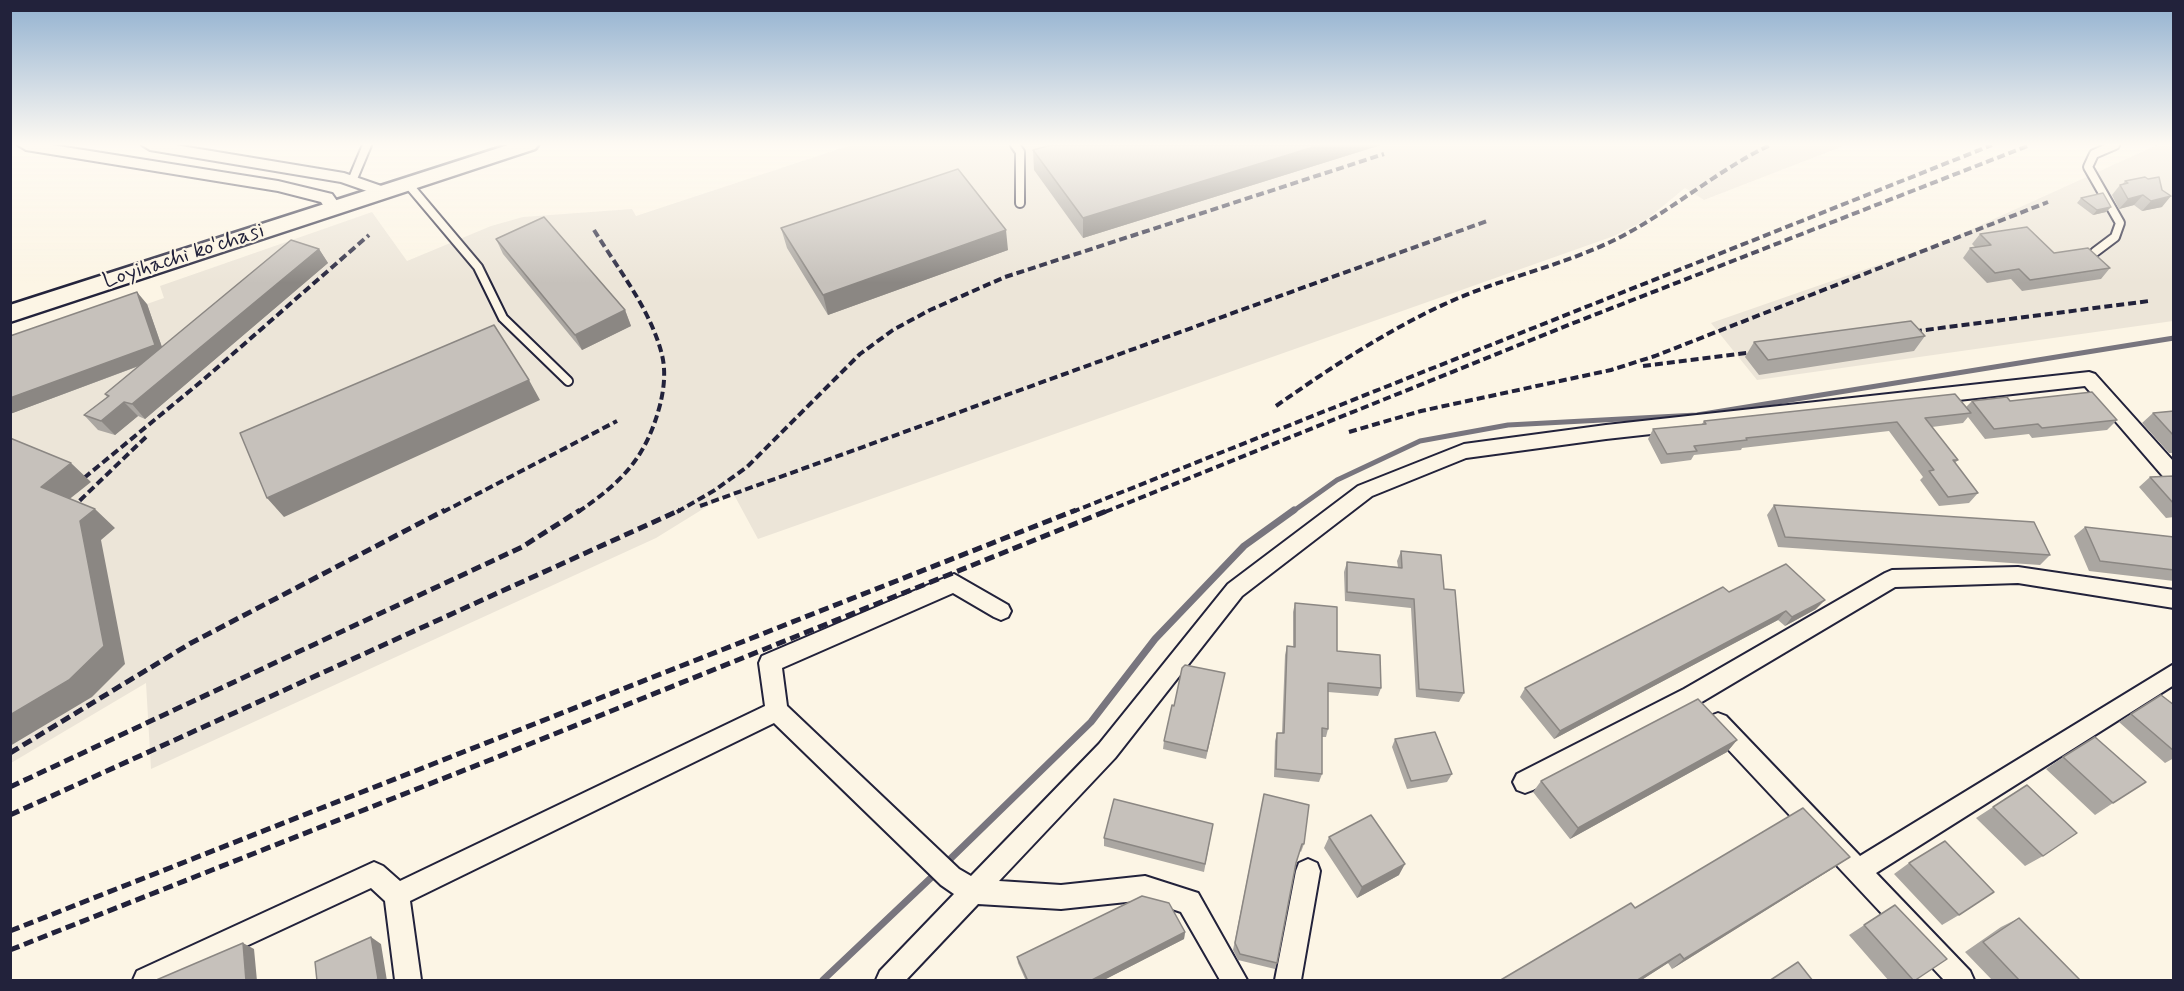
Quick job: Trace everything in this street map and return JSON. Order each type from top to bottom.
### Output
[{"type":"street","points":[[299,191],[326,198],[334,208]]},
{"type":"street","name":"Loyihachi ko'chasi","points":[[10,314],[384,192]]},
{"type":"street","points":[[889,981],[1107,751],[1235,590],[1365,491],[1464,451],[1606,432],[2089,379],[2174,476]]},
{"type":"street","points":[[1526,782],[1692,696],[1892,579],[2018,575],[2174,599]]},
{"type":"street","points":[[1001,611],[954,582],[770,663],[777,711],[950,877],[973,892],[1061,897],[1145,888],[1189,902],[1234,981]]},
{"type":"street","points":[[1858,871],[2174,672]]},
{"type":"street","points":[[1692,696],[1961,981]]},
{"type":"street","points":[[397,895],[777,711]]},
{"type":"street","points":[[1288,981],[1308,871]]},
{"type":"street","points":[[146,981],[374,874],[397,895],[408,981]]},
{"type":"lane","points":[[414,191],[478,267],[503,318],[568,381]]},
{"type":"lane","points":[[1020,191],[1020,203]]},
{"type":"lane","points":[[2095,252],[2115,237],[2120,223],[2102,191]]},
{"type":"shaded area","points":[[711,191],[1681,191],[1646,220],[1614,236],[758,539],[732,491],[656,538],[151,769],[146,683],[11,763],[10,352],[164,298],[160,286],[372,212],[407,261],[491,226],[523,217],[632,209],[636,216]]},
{"type":"shaded area","points":[[1690,191],[1727,191],[1704,200]]},
{"type":"shaded area","points":[[2055,191],[2173,191],[2173,321],[1757,380],[1711,323],[1941,243]]},
{"type":"building","points":[[891,191],[976,191],[1006,230],[823,295],[781,228]]},
{"type":"building","points":[[1063,191],[1170,191],[1083,218]]},
{"type":"building","points":[[2124,191],[2164,191],[2171,196],[2151,201],[2143,195],[2128,199]]},
{"type":"building","points":[[2103,193],[2111,207],[2097,210],[2081,198]]},
{"type":"building","points":[[544,217],[625,310],[575,335],[496,239]]},
{"type":"building","points":[[2027,227],[2054,253],[2088,248],[2110,268],[2030,280],[2019,269],[1995,273],[1970,248],[1991,245],[1980,234]]},
{"type":"building","points":[[291,240],[319,249],[132,404],[124,402],[101,421],[84,415],[109,396],[105,394]]},
{"type":"building","points":[[137,292],[155,345],[10,398],[10,336]]},
{"type":"building","points":[[1911,321],[1925,336],[1768,360],[1754,342]]},
{"type":"building","points":[[494,325],[529,380],[267,498],[240,433]]},
{"type":"building","points":[[2092,392],[2117,420],[2042,428],[2038,424],[1994,429],[1972,401],[2007,397],[2010,401]]},
{"type":"building","points":[[1955,394],[1971,413],[1925,418],[1958,460],[1953,460],[1978,493],[1948,497],[1929,471],[1934,470],[1897,422],[1746,438],[1747,440],[1694,446],[1697,451],[1667,454],[1653,429],[1706,424],[1704,421]]},
{"type":"building","points":[[2174,411],[2174,436],[2153,413]]},
{"type":"building","points":[[10,438],[71,463],[41,487],[95,509],[80,521],[104,646],[69,680],[10,715]]},
{"type":"building","points":[[2174,476],[2174,504],[2150,477]]},
{"type":"building","points":[[1774,505],[2034,522],[2050,555],[1785,537]]},
{"type":"building","points":[[2085,527],[2174,537],[2174,570],[2100,561]]},
{"type":"building","points":[[1401,551],[1441,555],[1444,589],[1455,590],[1464,693],[1419,689],[1414,599],[1347,592],[1347,562],[1402,568]]},
{"type":"building","points":[[1786,564],[1825,600],[1792,617],[1786,611],[1560,731],[1525,688],[1723,587],[1729,592]]},
{"type":"building","points":[[1295,603],[1337,607],[1337,651],[1380,655],[1381,688],[1328,683],[1328,729],[1322,728],[1322,774],[1276,769],[1277,733],[1284,733],[1287,646],[1295,647]]},
{"type":"building","points":[[1185,665],[1225,673],[1207,751],[1164,741],[1182,668]]},
{"type":"building","points":[[2161,695],[2174,705],[2174,751],[2131,714]]},
{"type":"building","points":[[1698,699],[1737,740],[1578,828],[1541,781]]},
{"type":"building","points":[[1435,732],[1452,774],[1411,781],[1395,739]]},
{"type":"building","points":[[2095,737],[2146,782],[2113,803],[2063,757]]},
{"type":"building","points":[[2027,785],[2077,833],[2043,856],[1993,807]]},
{"type":"building","points":[[1264,794],[1309,805],[1304,844],[1302,844],[1296,863],[1277,963],[1240,954],[1235,943]]},
{"type":"building","points":[[1114,799],[1213,824],[1205,864],[1104,838]]},
{"type":"building","points":[[1803,808],[1850,857],[1684,959],[1680,954],[1636,981],[1499,981],[1631,903],[1635,908]]},
{"type":"building","points":[[1371,815],[1405,864],[1362,887],[1329,837]]},
{"type":"building","points":[[1945,841],[1994,892],[1959,915],[1909,863]]},
{"type":"building","points":[[1142,896],[1169,903],[1185,932],[1090,981],[1028,981],[1017,957]]},
{"type":"building","points":[[1895,905],[1947,959],[1914,981],[1864,925]]},
{"type":"building","points":[[2019,918],[2081,981],[2020,981],[1983,942]]},
{"type":"building","points":[[371,937],[378,979],[374,981],[317,981],[315,962]]},
{"type":"building","points":[[243,943],[246,981],[154,981]]},
{"type":"building","points":[[1798,962],[1813,981],[1769,981]]},
{"type":"waterway","points":[[1292,512],[1337,480],[1420,441],[1508,425],[1697,415],[2174,338]]},
{"type":"waterway","points":[[943,866],[1091,722],[1155,639],[1244,546],[1294,510]]},
{"type":"waterway","points":[[823,980],[936,873]]},
{"type":"railway","points":[[677,512],[715,490],[747,467],[860,354],[893,330],[930,310],[1005,277],[1269,191]]},
{"type":"railway","points":[[1276,406],[1341,362],[1432,310],[1606,244],[1648,221],[1693,191]]},
{"type":"railway","points":[[1072,512],[1876,191]]},
{"type":"railway","points":[[1105,512],[1571,324],[1911,191]]},
{"type":"railway","points":[[1349,432],[1421,411],[1611,370],[1655,356],[2048,202]]},
{"type":"railway","points":[[700,506],[1487,221]]},
{"type":"railway","points":[[578,512],[620,479],[640,454],[654,424],[664,380],[662,355],[650,322],[633,290],[594,230]]},
{"type":"railway","points":[[84,478],[203,380],[369,235]]},
{"type":"railway","points":[[1902,333],[2149,301]]},
{"type":"railway","points":[[1643,366],[1762,351]]},
{"type":"railway","points":[[443,512],[617,421]]},
{"type":"railway","points":[[71,509],[148,435]]},
{"type":"railway","points":[[10,753],[191,643],[445,510]]},
{"type":"railway","points":[[10,787],[522,547],[580,510]]},
{"type":"railway","points":[[10,815],[680,510]]},
{"type":"railway","points":[[10,931],[1076,510]]},
{"type":"railway","points":[[10,950],[490,760],[1109,510]]}]
